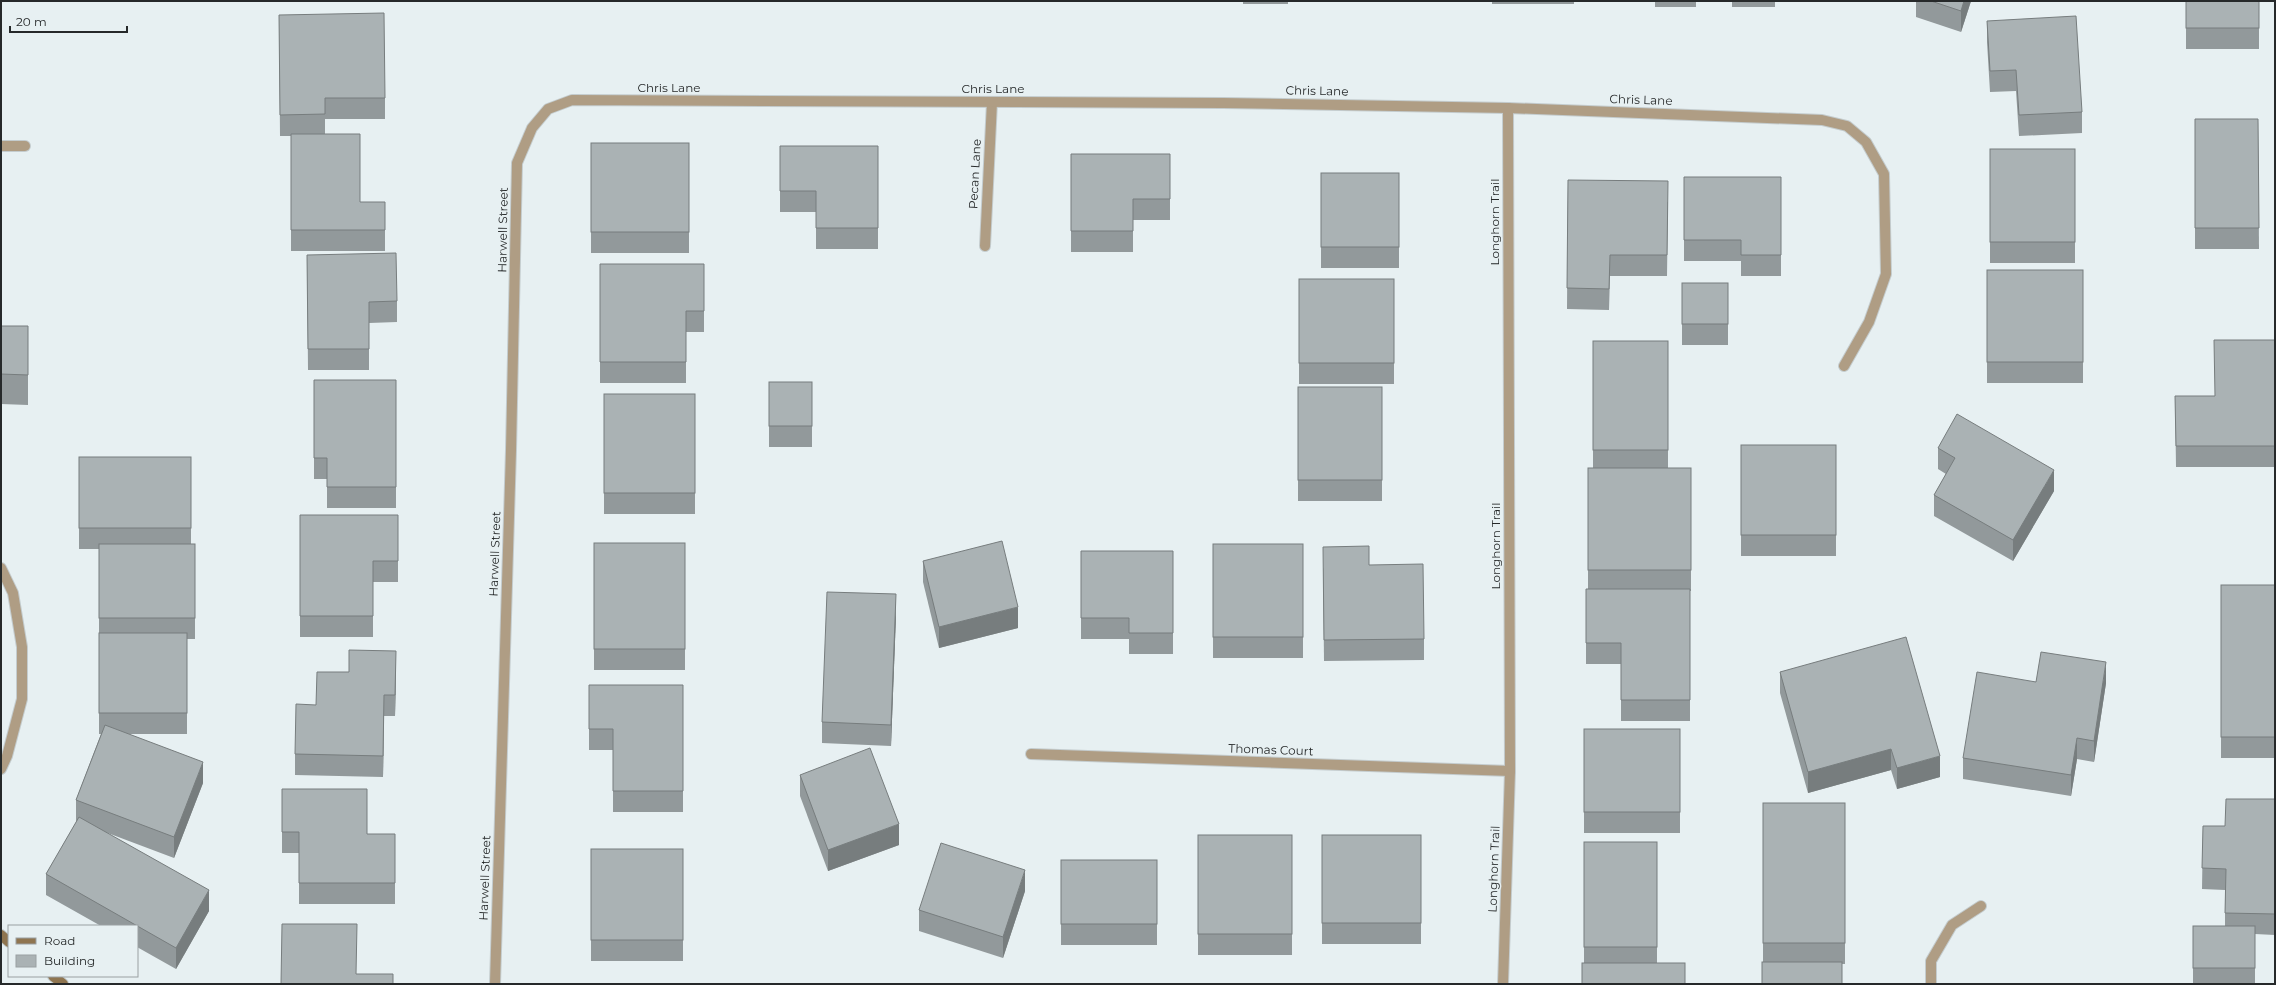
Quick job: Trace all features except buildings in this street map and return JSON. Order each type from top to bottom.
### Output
[{"type":"main road","points":[[54,977],[63,984]]},
{"type":"street","name":"Chris Lane","points":[[532,128],[548,109],[572,100],[1223,103],[1508,108],[1822,120],[1847,126],[1866,142],[1884,174],[1886,274],[1869,322],[1844,366]]},
{"type":"street","name":"Pecan Lane","points":[[985,246],[992,102]]},
{"type":"street","name":"Longhorn Trail","points":[[1503,984],[1510,771],[1508,108]]},
{"type":"street","name":"Harwell Street","points":[[495,984],[511,450],[517,162],[532,128]]},
{"type":"street","points":[[1,146],[25,146]]},
{"type":"street","points":[[1,568],[13,593],[22,646],[22,699],[7,756],[1,769]]},
{"type":"street","name":"Thomas Court","points":[[1031,754],[1510,771]]},
{"type":"street","points":[[1931,984],[1931,961],[1952,925],[1981,906]]}]
